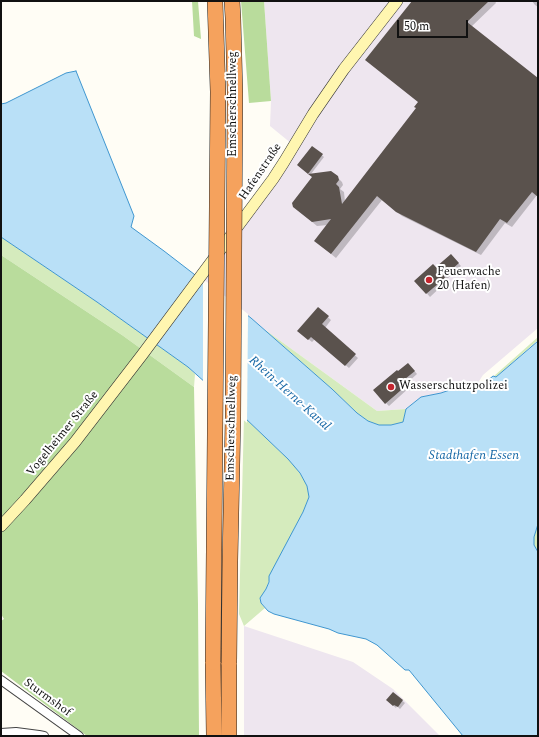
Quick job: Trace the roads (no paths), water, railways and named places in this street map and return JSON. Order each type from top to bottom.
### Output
[{"type":"highway","name":"Emscherschnellweg","points":[[214,736],[213,662],[218,92],[215,1]]},
{"type":"highway","name":"Emscherschnellweg","points":[[229,736],[235,92],[232,1]]},
{"type":"street","name":"Hafenstraße","points":[[142,355],[273,179],[313,114],[344,68],[397,1]]},
{"type":"street","name":"Vogelheimer Straße","points":[[1,526],[75,442],[142,355]]},
{"type":"street","name":"Sturmshof","points":[[1,680],[79,736]]},
{"type":"street","points":[[1,733],[16,732],[44,736]]},
{"type":"water","points":[[76,71],[134,216],[131,227],[251,318],[357,413],[368,421],[379,425],[391,425],[403,422],[406,409],[421,397],[441,393],[467,384],[472,392],[493,376],[496,377],[538,341],[538,524],[534,537],[534,545],[538,552],[538,736],[463,736],[409,670],[405,670],[377,645],[366,639],[338,633],[268,611],[261,603],[260,598],[269,582],[269,576],[303,512],[309,497],[307,486],[300,473],[288,459],[244,417],[188,367],[97,302],[1,237],[1,104],[6,103],[66,73]]},
{"type":"place","name":"Feuerwache 20 (Hafen)","points":[[429,280]]},
{"type":"place","name":"Wasserschutzpolizei","points":[[391,387]]},
{"type":"water label","name":"Rhein-Herne-Kanal","points":[[289,394]]},
{"type":"water label","name":"Stadthafen Essen","points":[[474,456]]}]
